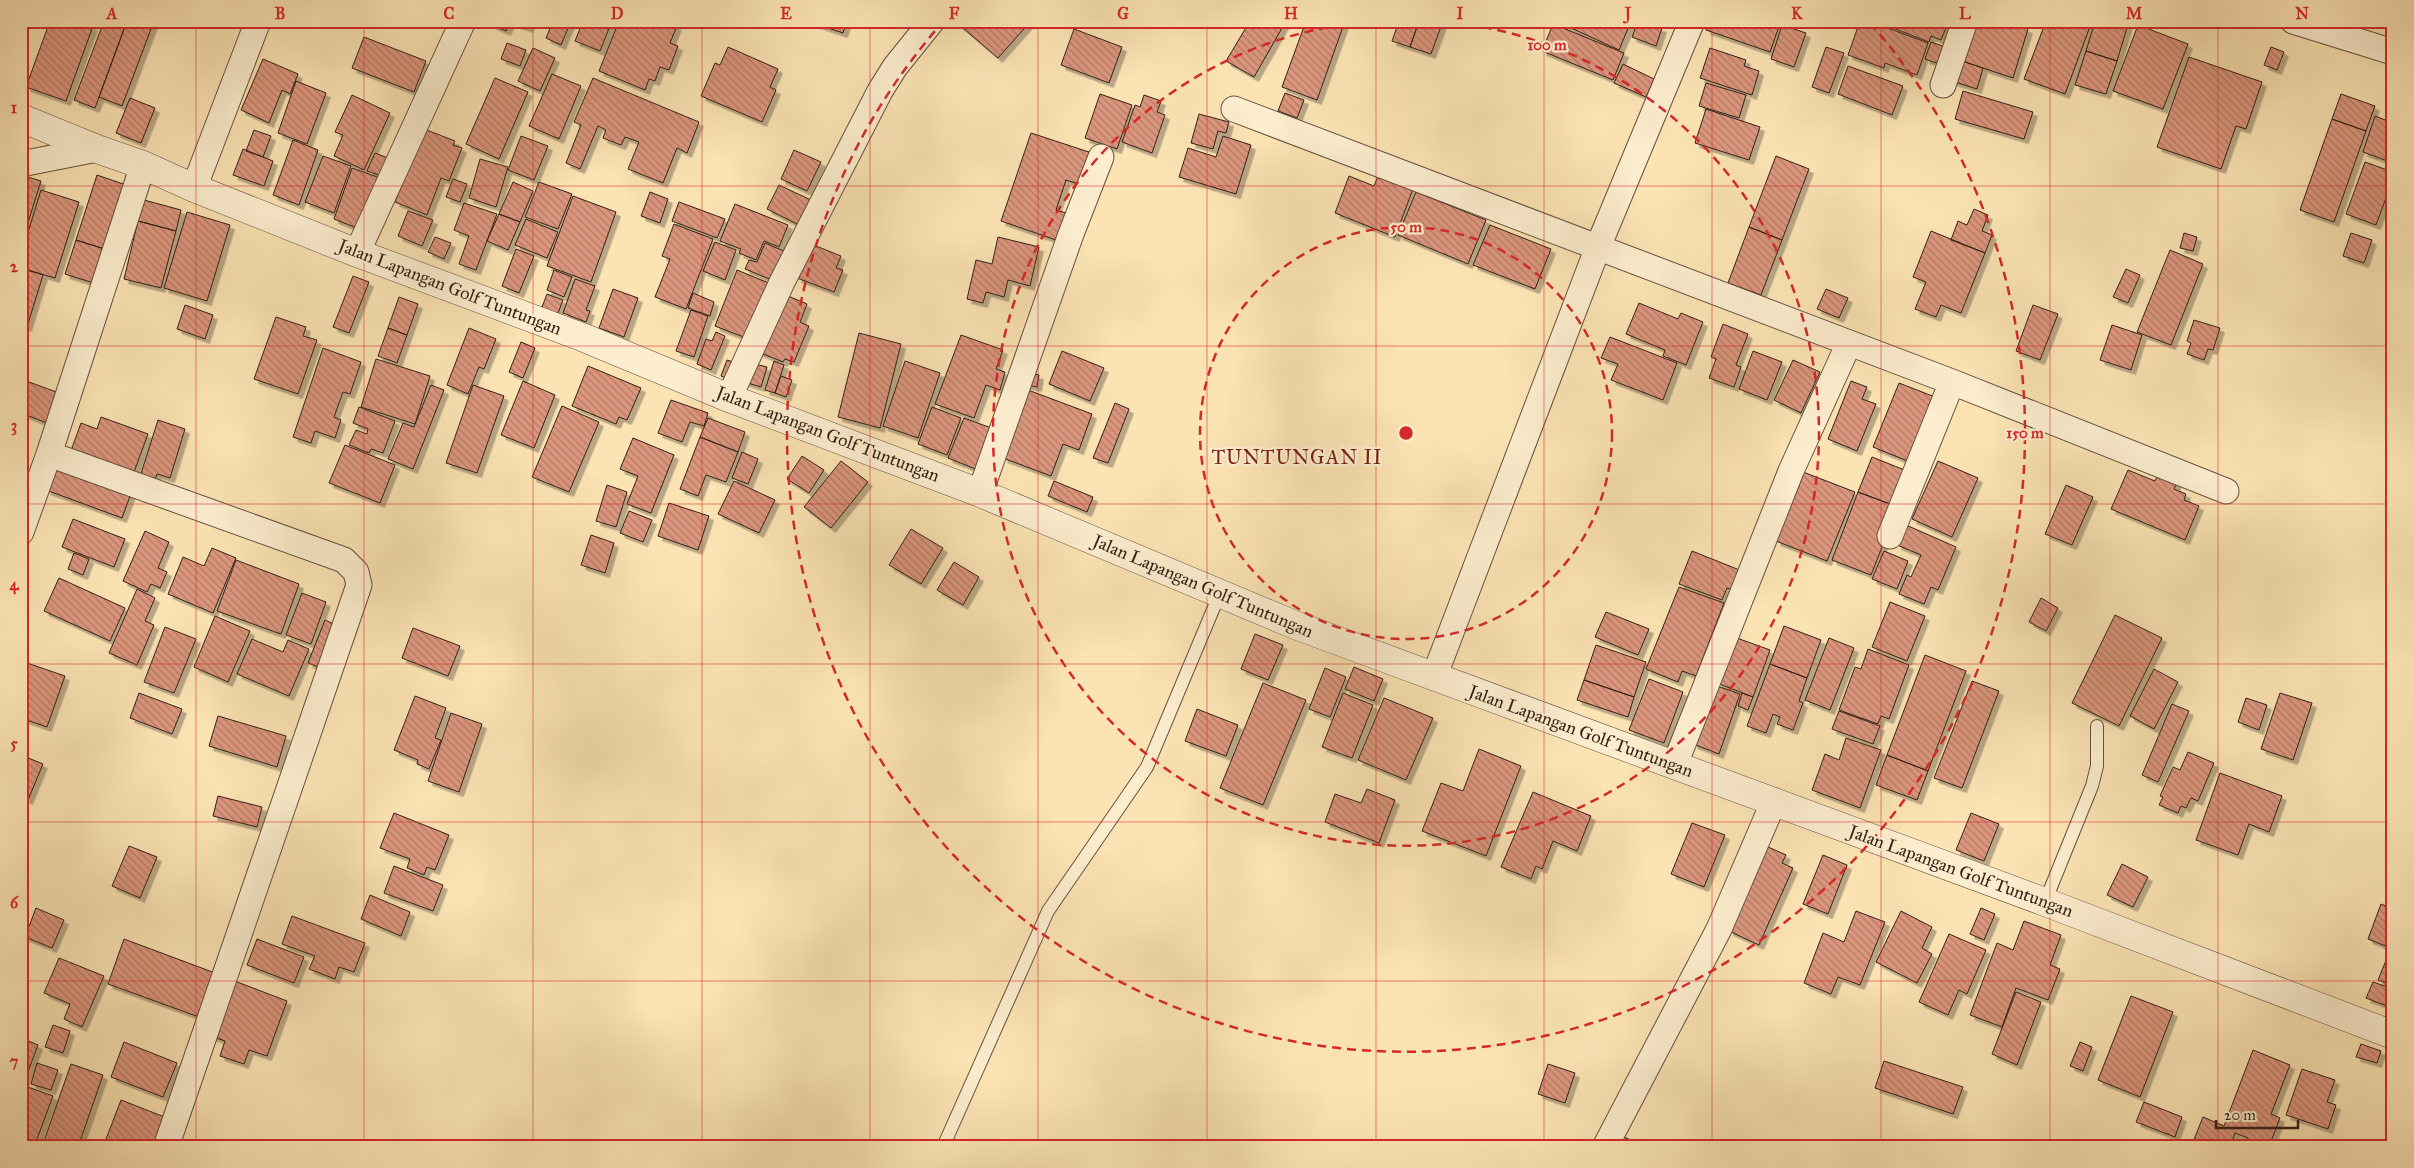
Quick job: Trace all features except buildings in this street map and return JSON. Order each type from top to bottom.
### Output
[{"type":"street","points":[[194,188],[258,21]]},
{"type":"street","points":[[357,253],[463,21]]},
{"type":"street","points":[[730,398],[782,282],[880,91],[895,67],[932,21]]},
{"type":"street","points":[[1434,677],[1598,247],[1692,21]]},
{"type":"street","points":[[1943,85],[1965,21]]},
{"type":"street","points":[[2293,21],[2393,52]]},
{"type":"street","points":[[1234,109],[1952,382],[2226,491]]},
{"type":"street","name":"Jalan Lapangan Golf Tuntungan","points":[[21,118],[97,149],[143,165],[194,188],[357,253],[582,337],[730,398],[980,492],[1295,624],[1434,677],[1774,800],[2393,1035]]},
{"type":"street","points":[[21,164],[97,149]]},
{"type":"street","points":[[980,492],[1071,234],[1101,157]]},
{"type":"street","points":[[21,532],[49,454],[143,165]]},
{"type":"street","points":[[1674,764],[1791,471],[1850,343]]},
{"type":"street","points":[[1890,536],[1952,382]]},
{"type":"street","points":[[49,454],[344,560],[356,572],[359,585],[166,1147]]},
{"type":"street","points":[[1606,1147],[1719,930],[1774,800]]},
{"type":"lane","points":[[943,1147],[1048,911],[1147,767],[1220,593]]},
{"type":"lane","points":[[2045,902],[2092,786],[2097,766],[2097,726]]},
{"type":"district","name":"TUNTUNGAN II","points":[[1297,457]]}]
